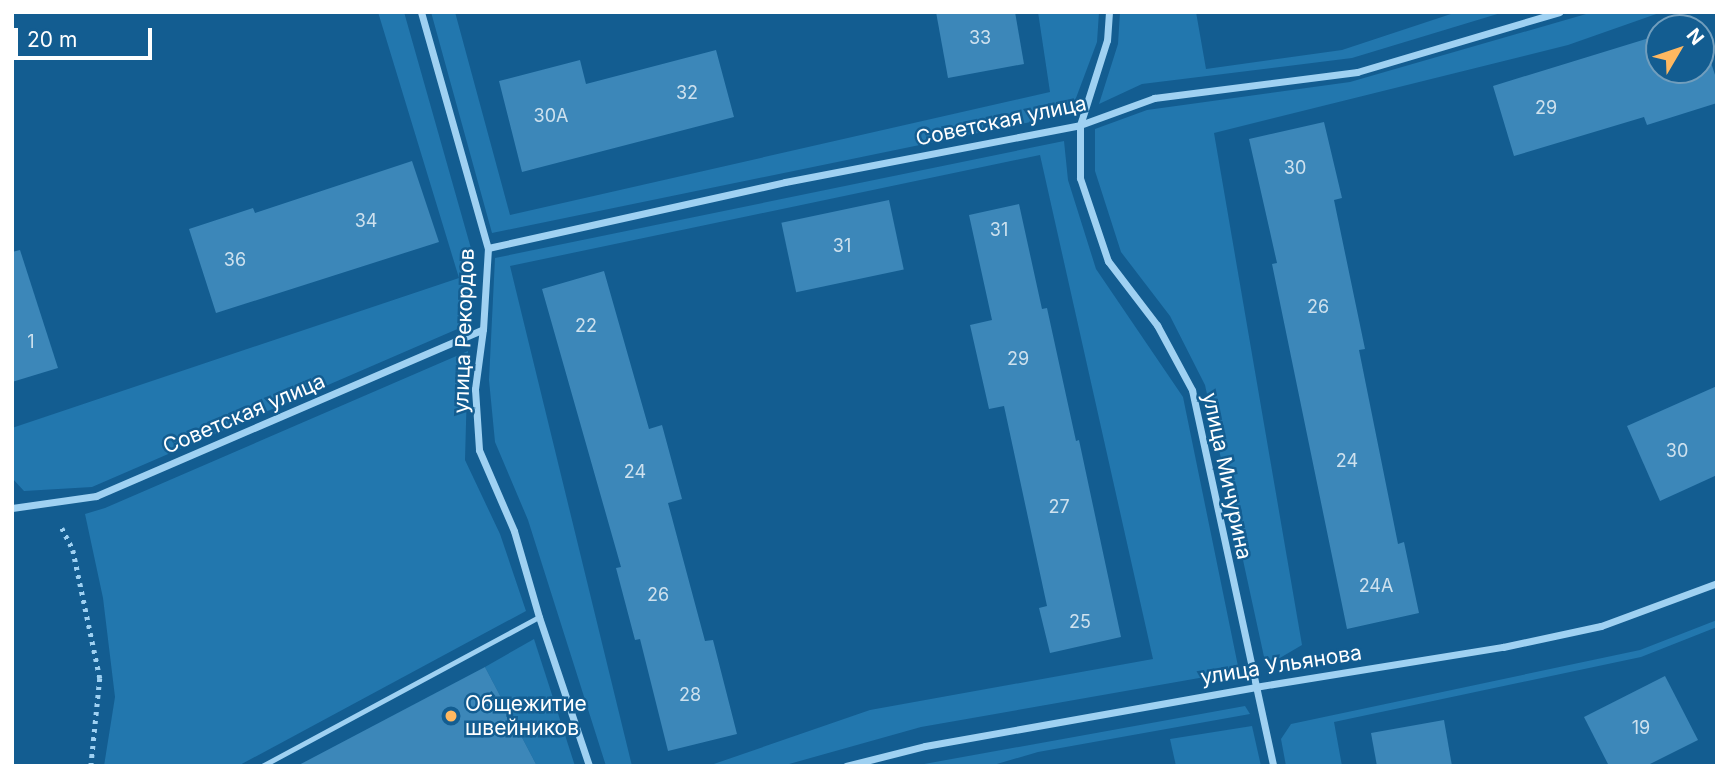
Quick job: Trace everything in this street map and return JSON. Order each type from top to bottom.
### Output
[{"type":"street","name":"улица Рекордов","points":[[421,12],[488,248],[483,329],[475,389],[478,450],[514,531],[539,617],[589,766]]},
{"type":"street","name":"улица Мичурина","points":[[1109,12],[1107,40],[1080,125],[1080,178],[1108,261],[1157,325],[1192,390],[1273,766]]},
{"type":"street","name":"Советская улица","points":[[488,248],[785,182],[1080,125],[1154,98],[1357,72],[1559,12]]},
{"type":"street","name":"Советская улица","points":[[14,506],[96,496],[483,329]]},
{"type":"street","name":"улица Ульянова","points":[[846,766],[925,746],[1255,687],[1503,647],[1601,626],[1717,583]]},
{"type":"lane","points":[[262,766],[539,617]]},
{"type":"path","points":[[14,506],[60,523],[73,550],[100,678],[91,766]]},
{"type":"shaded area","points":[[378,12],[404,12],[472,252],[469,324],[92,487],[24,491],[12,478],[12,428],[459,278]]},
{"type":"shaded area","points":[[431,12],[455,12],[510,215],[1050,92],[1038,12],[1099,12],[1097,42],[1070,114],[492,233]]},
{"type":"shaded area","points":[[1120,12],[1196,12],[1206,69],[1342,50],[1457,12],[1504,12],[1352,58],[1142,84],[1099,104],[1118,44]]},
{"type":"shaded area","points":[[1593,12],[1662,12],[1645,14],[1645,18],[1568,45],[1214,133],[1302,645],[1266,666],[1205,385],[1170,316],[1121,252],[1095,171],[1095,129],[1147,110],[1350,82]]},
{"type":"shaded area","points":[[1064,141],[1068,180],[1096,269],[1183,397],[1239,671],[921,727],[782,766],[708,766],[870,710],[1153,659],[1040,155],[510,266],[632,766],[606,766],[528,520],[495,442],[489,380],[495,258]]},
{"type":"shaded area","points":[[468,351],[465,460],[500,534],[526,611],[238,766],[104,766],[115,697],[103,598],[85,514],[105,508]]},
{"type":"shaded area","points":[[1717,620],[1717,627],[1641,657],[1334,722],[1342,766],[1286,766],[1281,739],[1291,724],[1640,650]]},
{"type":"shaded area","points":[[534,639],[575,766],[537,766],[485,667]]},
{"type":"shaded area","points":[[1245,706],[1250,714],[1038,752],[990,766],[913,766]]},
{"type":"shaded area","points":[[1252,726],[1261,766],[1176,766],[1170,739]]},
{"type":"building","points":[[936,12],[1015,12],[1024,64],[948,78]]},
{"type":"building","points":[[1645,39],[1645,84],[1715,84],[1715,75],[1717,103],[1647,125],[1644,117],[1514,156],[1493,86]]},
{"type":"building","points":[[716,50],[734,117],[522,172],[499,81],[580,60],[586,84]]},
{"type":"building","points":[[1324,122],[1342,198],[1334,200],[1365,349],[1359,350],[1398,544],[1404,542],[1419,613],[1347,629],[1272,264],[1277,263],[1249,139]]},
{"type":"building","points":[[412,161],[439,242],[216,313],[189,229],[253,208],[255,213]]},
{"type":"building","points":[[889,200],[904,269],[796,292],[781,223]]},
{"type":"building","points":[[1019,204],[1042,309],[1047,308],[1076,441],[1079,440],[1121,637],[1050,653],[1039,608],[1047,606],[1004,406],[989,409],[970,325],[992,320],[969,215]]},
{"type":"building","points":[[20,250],[58,368],[12,382],[12,252]]},
{"type":"building","points":[[604,271],[649,429],[662,425],[682,499],[668,503],[705,641],[713,640],[737,734],[668,751],[640,639],[635,640],[616,568],[621,567],[542,289]]},
{"type":"building","points":[[1717,386],[1717,475],[1660,501],[1627,426]]},
{"type":"building","name":"Общежитие швейников","points":[[485,667],[537,766],[297,766]]},
{"type":"building","points":[[1665,676],[1698,740],[1646,766],[1609,766],[1584,717]]},
{"type":"building","points":[[1444,720],[1452,766],[1377,766],[1371,733]]},
{"type":"place","name":"Общежитие швейников","points":[[451,716]]}]
